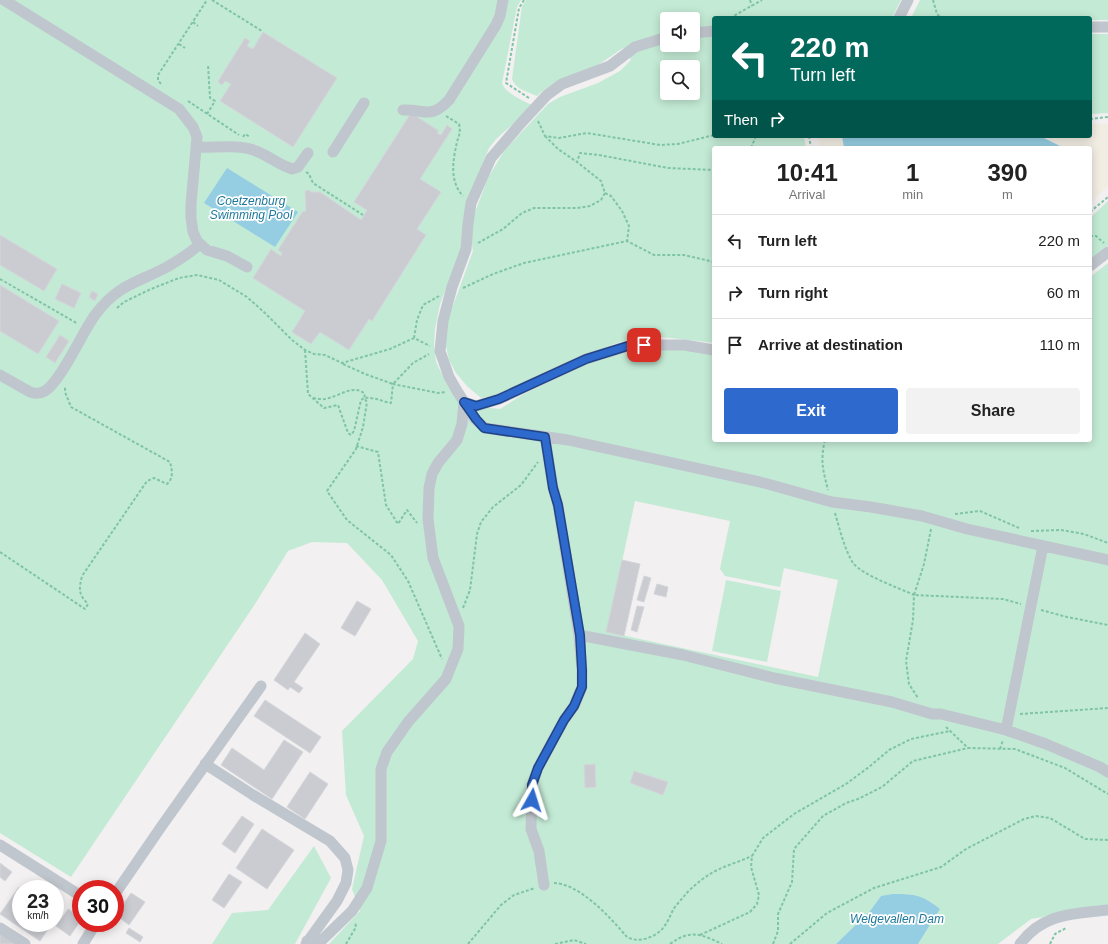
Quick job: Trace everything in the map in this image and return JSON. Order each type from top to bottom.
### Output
[{"type":"street","points":[[4,0],[179,109],[193,127],[197,137],[191,204],[193,232],[200,244],[207,250],[227,256],[247,267]]},
{"type":"street","points":[[403,110],[421,113],[441,109],[454,93],[496,25],[500,16],[503,0]]},
{"type":"street","points":[[900,16],[908,0]]},
{"type":"street","points":[[1092,27],[1108,27]]},
{"type":"street","points":[[700,32],[712,31]]},
{"type":"street","points":[[660,39],[634,47],[610,66],[562,84],[547,95],[491,158],[471,203],[466,249],[452,288],[443,321],[440,351],[457,391],[476,419],[484,428],[568,440],[764,483],[832,502],[922,516],[967,529],[1108,560]]},
{"type":"street","points":[[334,152],[364,103]]},
{"type":"street","points":[[197,147],[246,148],[255,150],[267,155],[292,170],[298,167],[308,153]]},
{"type":"street","points":[[0,375],[30,392],[36,394],[45,391],[56,380],[86,329],[104,303],[118,291],[139,279],[167,267],[191,252],[200,244]]},
{"type":"street","points":[[1092,264],[1107,248]]},
{"type":"street","points":[[464,402],[476,406],[499,399],[586,359],[631,345],[684,345],[712,350]]},
{"type":"street","points":[[307,943],[321,942],[352,912],[367,888],[381,842],[381,769],[387,752],[408,722],[446,679],[458,650],[459,626],[433,558],[428,519],[429,488],[432,474],[438,463],[457,440],[462,424],[464,402]]},
{"type":"street","points":[[544,884],[539,851],[531,829],[532,785],[538,768],[564,720],[574,706],[582,687],[580,635],[545,437]]},
{"type":"street","points":[[1006,730],[1043,546]]},
{"type":"street","points":[[580,635],[683,655],[774,678],[892,702],[932,714],[940,714],[1006,730],[1046,744],[1100,767],[1108,772]]},
{"type":"street","points":[[124,881],[261,686]]},
{"type":"street","points":[[205,764],[253,795],[330,841],[345,858],[348,870],[346,883],[337,901],[307,943]]},
{"type":"street","points":[[0,845],[72,890]]},
{"type":"street","points":[[1020,944],[1028,933],[1047,921],[1065,915],[1108,910]]},
{"type":"street","points":[[0,928],[25,944]]},
{"type":"street","points":[[82,944],[90,932]]},
{"type":"path","points":[[167,88],[160,84],[158,75],[207,0]]},
{"type":"path","points":[[212,0],[262,31]]},
{"type":"path","points":[[524,0],[519,8],[506,83],[539,104],[538,120],[545,136],[558,149],[601,181],[605,193],[611,196],[622,211],[629,226],[627,241]]},
{"type":"path","points":[[750,0],[752,6]]},
{"type":"path","points":[[734,16],[762,0]]},
{"type":"path","points":[[934,0],[937,14],[939,16]]},
{"type":"path","points":[[193,22],[198,26]]},
{"type":"path","points":[[179,44],[185,48]]},
{"type":"path","points":[[207,114],[215,101],[210,98],[208,65]]},
{"type":"path","points":[[185,99],[242,137],[244,134],[251,138]]},
{"type":"path","points":[[441,109],[448,118],[459,124],[461,131],[453,158],[453,177],[461,194],[471,203]]},
{"type":"path","points":[[1092,120],[1108,116]]},
{"type":"path","points":[[545,136],[559,138],[587,133],[660,145],[678,144],[712,136]]},
{"type":"path","points":[[577,162],[580,154],[599,155],[668,168],[712,170]]},
{"type":"path","points":[[304,171],[309,174],[313,183],[363,215]]},
{"type":"path","points":[[466,249],[504,229],[522,213],[534,208],[577,208],[590,206],[601,200],[605,193]]},
{"type":"path","points":[[1092,210],[1108,198]]},
{"type":"path","points":[[1092,236],[1096,236],[1107,248]]},
{"type":"path","points":[[414,338],[417,320],[423,305],[452,288],[461,288],[493,274],[524,263],[627,241],[654,255],[684,255],[712,262]]},
{"type":"path","points":[[114,311],[124,302],[179,278],[196,275],[219,280],[247,297],[292,340],[305,350],[314,354],[325,354],[342,364],[393,384],[438,393],[457,391]]},
{"type":"path","points":[[0,279],[86,329]]},
{"type":"path","points":[[414,338],[440,351]]},
{"type":"path","points":[[342,364],[390,349],[414,338]]},
{"type":"path","points":[[305,350],[308,394],[324,408],[338,405],[346,430],[351,435],[354,431],[361,400],[372,397],[381,402],[391,403],[393,384],[414,364],[427,355],[440,351]]},
{"type":"path","points":[[0,552],[85,609],[88,604],[81,598],[79,588],[82,576],[147,482],[154,478],[167,484],[169,482],[172,473],[170,462],[71,406],[65,392],[66,381]]},
{"type":"path","points":[[313,398],[328,399],[355,389],[361,390],[365,394],[364,398],[367,402],[363,427],[356,446],[327,491],[348,520],[391,555],[408,581],[449,673]]},
{"type":"path","points":[[824,442],[821,455],[822,468],[832,502],[846,548],[854,564],[863,572],[914,594],[1003,600],[1067,617],[1108,625]]},
{"type":"path","points":[[356,446],[378,452],[386,505],[398,524],[407,510],[430,541]]},
{"type":"path","points":[[463,609],[470,590],[477,534],[481,522],[493,507],[521,485],[535,464],[547,453]]},
{"type":"path","points":[[949,515],[980,511],[1020,528]]},
{"type":"path","points":[[920,701],[909,684],[906,661],[913,620],[914,594],[924,564],[934,520]]},
{"type":"path","points":[[1026,531],[1061,530],[1084,534],[1108,543]]},
{"type":"path","points":[[1009,715],[1108,708]]},
{"type":"path","points":[[946,726],[968,748]]},
{"type":"path","points":[[700,935],[750,912],[757,904],[759,895],[751,867],[752,856],[764,838],[794,814],[846,784],[889,750],[912,738],[950,731]]},
{"type":"path","points":[[773,944],[778,931],[778,914],[792,882],[794,849],[823,816],[846,803],[858,799],[882,787],[913,761],[968,748],[1014,749],[1065,768],[1108,794]]},
{"type":"path","points":[[790,944],[834,909],[874,888],[941,866],[966,849],[1024,819],[1036,816],[1050,818],[1085,839],[1108,840]]},
{"type":"path","points":[[468,944],[501,905],[514,895],[549,883],[562,883],[581,893],[601,909],[629,939],[640,942],[662,929],[670,918],[674,909],[686,894],[711,874],[752,856]]},
{"type":"path","points":[[1050,944],[1055,934],[1071,926]]},
{"type":"path","points":[[670,944],[677,939],[690,934],[700,935],[722,944]]},
{"type":"path","points":[[555,944],[574,940],[586,944]]},
{"type":"green space","points":[[0,0],[521,0],[517,7],[502,83],[510,93],[532,105],[520,118],[497,138],[489,148],[483,162],[463,246],[440,304],[435,329],[434,344],[436,362],[448,387],[460,405],[500,409],[522,395],[598,359],[643,347],[712,354],[712,442],[1092,442],[1092,275],[1108,263],[1108,907],[1087,909],[1031,919],[998,944],[918,944],[940,909],[881,896],[870,911],[836,944],[329,944],[360,911],[352,889],[364,836],[346,795],[342,731],[413,659],[418,641],[382,580],[347,543],[312,542],[288,551],[253,607],[71,877],[0,833]],"holes":[[[635,501],[730,521],[720,569],[725,576],[780,587],[784,568],[838,580],[818,677],[607,632]]]},
{"type":"green space","points":[[526,0],[901,0],[893,16],[712,16],[712,138],[804,138],[806,146],[712,146],[712,343],[641,336],[614,344],[556,368],[499,395],[481,398],[467,386],[456,373],[449,360],[446,346],[446,325],[473,251],[470,234],[474,215],[488,178],[504,151],[548,104],[560,97],[598,83],[620,71],[631,60],[623,48],[596,66],[548,87],[537,96],[522,90],[512,79],[522,6]]},
{"type":"green space","points":[[920,0],[1108,0],[1108,20],[1092,20],[1092,16],[912,16]]},
{"type":"green space","points":[[1092,34],[1108,34],[1108,113],[1092,114]]},
{"type":"green space","points":[[1108,201],[1108,245],[1092,258],[1092,216]]},
{"type":"green space","points":[[726,580],[781,591],[767,662],[712,651]]},
{"type":"green space","points":[[314,846],[331,878],[295,944],[212,944],[232,913],[268,910]]},
{"type":"sand","points":[[1092,124],[1108,124],[1108,186],[1092,201],[1092,146],[1060,146],[1044,138],[1092,138]]},
{"type":"sand","points":[[818,138],[842,138],[844,146],[819,146]]},
{"type":"water","points":[[842,138],[1044,138],[1060,146],[844,146]]},
{"type":"water","name":"Coetzenburg Swimming Pool","points":[[227,168],[298,212],[275,247],[204,203]]},
{"type":"water","name":"Welgevallen Dam","points":[[893,894],[918,896],[940,909],[918,944],[836,944],[870,911],[881,896]]},
{"type":"building","points":[[263,32],[337,78],[293,147],[220,101],[231,84],[225,81],[222,85],[218,82],[220,78],[245,38],[250,41],[247,46],[253,49]]},
{"type":"building","points":[[411,113],[439,131],[437,133],[441,135],[447,125],[452,129],[420,179],[441,192],[417,229],[426,235],[372,321],[369,319],[349,350],[320,332],[311,344],[292,332],[305,311],[253,278],[271,249],[281,256],[282,253],[278,250],[303,211],[305,212],[306,210],[305,191],[310,190],[311,192],[320,192],[361,220],[367,210],[354,202]]},
{"type":"building","points":[[0,235],[57,269],[44,291],[0,265]]},
{"type":"building","points":[[62,284],[81,293],[74,308],[55,299]]},
{"type":"building","points":[[0,285],[59,321],[38,354],[0,331]]},
{"type":"building","points":[[92,291],[98,294],[95,301],[89,297]]},
{"type":"building","points":[[60,335],[69,341],[55,363],[46,357]]},
{"type":"building","points":[[622,560],[640,564],[624,636],[606,632]]},
{"type":"building","points":[[644,576],[651,578],[644,602],[637,600]]},
{"type":"building","points":[[657,584],[668,587],[666,597],[654,594]]},
{"type":"building","points":[[357,601],[371,609],[355,636],[341,628]]},
{"type":"building","points":[[637,606],[644,607],[637,632],[631,630]]},
{"type":"building","points":[[305,633],[320,644],[294,682],[303,688],[299,693],[290,687],[288,690],[274,680]]},
{"type":"building","points":[[265,700],[321,737],[310,753],[254,716]]},
{"type":"building","points":[[284,740],[303,752],[272,799],[221,765],[232,748],[264,770]]},
{"type":"building","points":[[595,764],[596,787],[585,788],[584,765]]},
{"type":"building","points":[[634,771],[668,782],[663,795],[630,783]]},
{"type":"building","points":[[310,772],[328,784],[305,819],[287,807]]},
{"type":"building","points":[[242,816],[254,824],[235,853],[222,844]]},
{"type":"building","points":[[262,829],[294,850],[267,889],[236,868]]},
{"type":"building","points":[[0,863],[12,872],[5,881],[0,877]]},
{"type":"building","points":[[229,874],[242,882],[224,908],[212,900]]},
{"type":"building","points":[[131,893],[145,902],[129,925],[124,921],[124,903]]},
{"type":"building","points":[[12,897],[12,922],[0,914]]},
{"type":"building","points":[[68,909],[72,912],[73,932],[70,936],[64,932],[64,915]]},
{"type":"building","points":[[129,928],[143,937],[140,942],[126,933]]},
{"type":"building","points":[[27,932],[46,932],[40,941]]},
{"type":"building","points":[[0,933],[17,944],[0,944]]},
{"type":"route","points":[[532,800],[532,785],[538,768],[564,720],[574,706],[582,687],[580,635],[558,505],[553,488],[545,437],[484,428],[464,402],[476,406],[499,399],[586,359],[631,345],[644,345]]}]
